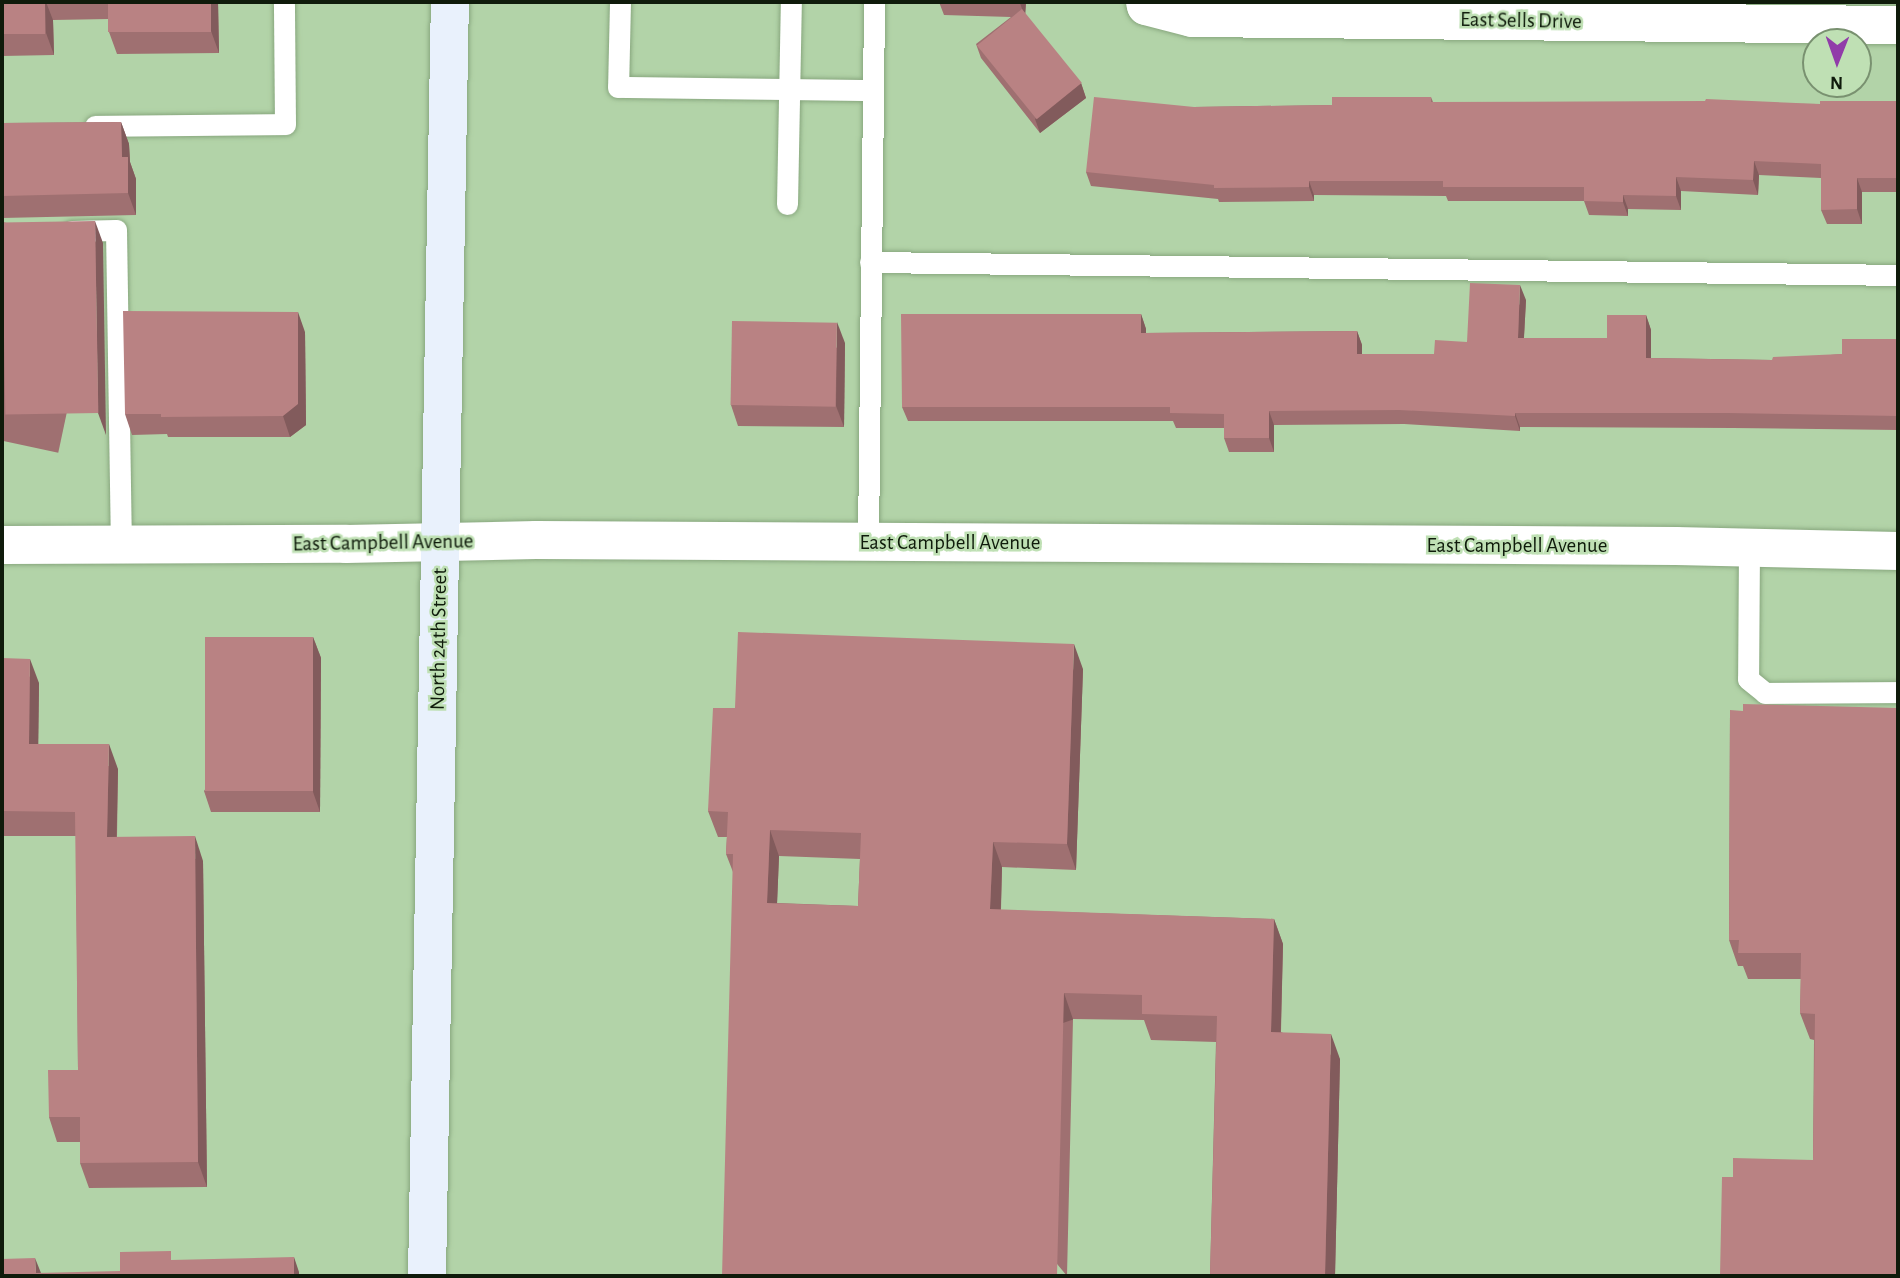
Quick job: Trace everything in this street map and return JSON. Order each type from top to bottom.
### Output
[{"type":"main road","name":"North 24th Street","points":[[427,1276],[450,2]]},
{"type":"street","name":"East Sells Drive","points":[[1145,4],[1192,18],[1898,25]]},
{"type":"street","name":"East Campbell Avenue","points":[[2,545],[440,543],[536,540],[1676,546],[1898,551]]},
{"type":"lane","points":[[69,126],[285,124],[284,2]]},
{"type":"lane","points":[[620,2],[618,87],[872,90]]},
{"type":"lane","points":[[787,204],[791,2]]},
{"type":"lane","points":[[868,542],[874,2]]},
{"type":"lane","points":[[52,231],[116,230],[121,545]]},
{"type":"lane","points":[[870,261],[1898,275]]},
{"type":"lane","points":[[1749,549],[1748,679],[1765,693],[1898,692]]},
{"type":"building","points":[[2,2],[45,2],[45,34],[2,34]]},
{"type":"building","points":[[108,2],[211,2],[211,32],[108,32]]},
{"type":"building","points":[[1022,9],[1082,83],[1037,119],[977,46]]},
{"type":"building","points":[[1094,97],[1194,107],[1332,105],[1332,97],[1431,97],[1431,102],[1706,99],[1820,104],[1820,101],[1898,101],[1898,178],[1857,178],[1857,209],[1821,210],[1821,164],[1754,161],[1753,180],[1676,177],[1676,196],[1623,195],[1623,202],[1584,201],[1584,187],[1443,187],[1443,181],[1309,181],[1309,187],[1214,188],[1214,185],[1086,172]]},
{"type":"building","points":[[121,122],[122,157],[128,157],[128,193],[2,196],[2,123]]},
{"type":"building","points":[[95,221],[98,413],[5,415],[2,223]]},
{"type":"building","points":[[1470,283],[1520,285],[1518,338],[1607,338],[1607,315],[1646,315],[1646,358],[1772,360],[1773,357],[1842,354],[1842,339],[1898,339],[1898,416],[1515,413],[1515,416],[1399,410],[1269,411],[1269,438],[1224,438],[1224,414],[1170,413],[1170,407],[902,407],[901,314],[1141,314],[1141,333],[1357,331],[1357,354],[1434,354],[1435,340],[1467,342]]},
{"type":"building","points":[[123,311],[298,312],[298,404],[283,416],[161,417],[161,414],[125,414]]},
{"type":"building","points":[[732,321],[837,323],[836,407],[731,405]]},
{"type":"building","points":[[738,632],[1074,644],[1067,844],[993,842],[990,909],[1274,919],[1271,1032],[1331,1034],[1325,1276],[1210,1276],[1217,1016],[1142,1014],[1142,995],[1064,993],[1057,1276],[722,1276],[733,854],[726,854],[728,812],[708,811],[713,708],[735,708]],"holes":[[[770,830],[861,833],[858,906],[767,903]]]},
{"type":"building","points":[[205,637],[313,637],[313,791],[205,791]]},
{"type":"building","points":[[2,658],[30,659],[29,744],[109,744],[107,837],[195,836],[198,1162],[80,1163],[80,1117],[49,1117],[48,1070],[78,1070],[75,812],[2,811]]},
{"type":"building","points":[[1743,704],[1898,708],[1898,1276],[1720,1276],[1722,1177],[1733,1177],[1733,1158],[1813,1160],[1815,1014],[1800,1013],[1801,953],[1738,953],[1739,940],[1729,940],[1730,710],[1743,711]]},
{"type":"building","points":[[171,1251],[171,1260],[294,1257],[294,1276],[2,1276],[2,1259],[35,1258],[36,1273],[120,1271],[120,1252]]}]
